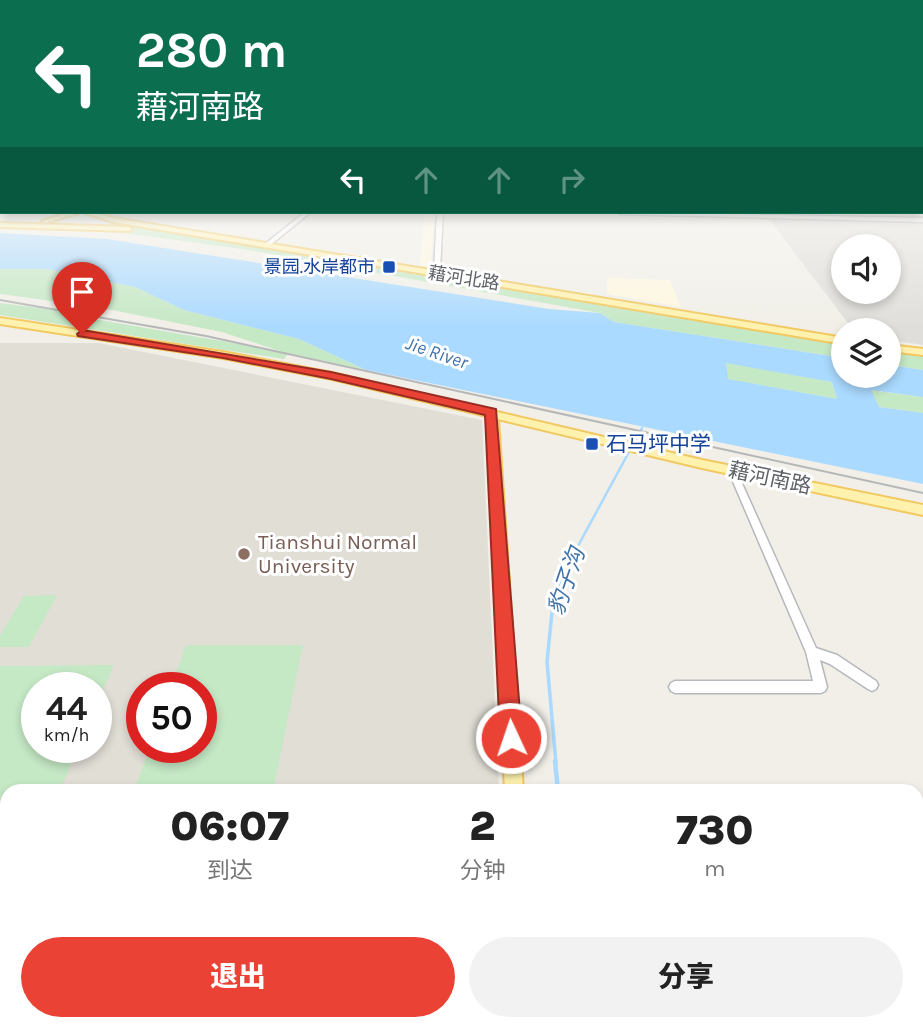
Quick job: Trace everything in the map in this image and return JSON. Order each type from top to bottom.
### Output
[{"type":"main road","points":[[145,231],[207,234]]},
{"type":"main road","points":[[161,231],[184,232]]},
{"type":"main road","name":"藉河北路","points":[[179,231],[207,234]]},
{"type":"main road","name":"藉河北路","points":[[192,231],[831,337]]},
{"type":"main road","name":"藉河北路","points":[[269,244],[831,337]]},
{"type":"main road","name":"藉河南路","points":[[0,321],[223,355],[492,412],[732,470],[923,510]]},
{"type":"main road","points":[[901,348],[923,351]]},
{"type":"main road","points":[[492,412],[514,784]]},
{"type":"street","points":[[269,244],[285,231]]},
{"type":"street","points":[[438,270],[439,231]]},
{"type":"street","points":[[676,687],[821,687],[813,652],[732,470]]},
{"type":"street","points":[[813,652],[833,659],[872,685]]},
{"type":"shaded area","points":[[423,231],[433,231],[431,266],[420,266]]},
{"type":"shaded area","points":[[778,231],[923,231],[923,345],[901,342],[901,318],[844,318],[834,304],[901,304],[901,234],[831,234],[831,301]]},
{"type":"shaded area","points":[[607,278],[670,280],[681,307],[607,294]]},
{"type":"shaded area","name":"Tianshui Normal University","points":[[0,343],[99,343],[482,420],[499,784],[0,784]]},
{"type":"green space","points":[[110,231],[166,231],[831,341],[831,356],[614,322],[600,313],[249,250]]},
{"type":"green space","points":[[0,269],[47,269],[135,287],[184,310],[299,339],[366,370],[288,353],[284,359],[0,315],[0,303],[63,311],[88,318],[280,351],[222,332],[97,307],[0,294]]},
{"type":"green space","points":[[901,352],[923,355],[923,370],[901,367]]},
{"type":"green space","points":[[726,362],[831,382],[837,399],[727,379]]},
{"type":"green space","points":[[870,390],[923,397],[923,413],[879,407]]},
{"type":"green space","points":[[57,595],[29,647],[0,647],[0,636],[24,596]]},
{"type":"green space","points":[[186,645],[303,645],[274,784],[137,784],[144,763],[217,763],[217,672],[177,672]]},
{"type":"green space","points":[[114,665],[111,672],[21,672],[21,763],[71,763],[63,784],[0,784],[0,666]]},
{"type":"water","name":"Jie River","points":[[0,233],[107,239],[549,309],[600,313],[614,322],[831,356],[831,382],[726,363],[728,379],[837,399],[834,388],[901,388],[901,367],[923,370],[923,397],[871,390],[879,407],[923,413],[923,484],[366,370],[299,339],[184,310],[135,287],[47,269],[0,269]]},
{"type":"waterway","name":"豹子沟","points":[[572,557],[642,428]]},
{"type":"waterway","name":"豹子沟","points":[[556,763],[547,662],[553,602],[572,555]]},
{"type":"waterway","name":"豹子沟","points":[[555,761],[557,784]]},
{"type":"tram line","points":[[0,300],[206,336],[923,493]]},
{"type":"place","name":"景园.水岸都市","points":[[389,267]]},
{"type":"place","name":"石马坪中学","points":[[592,444]]},
{"type":"place","name":"Tianshui Normal University","points":[[244,554]]},
{"type":"route","points":[[82,334],[223,355],[492,412],[511,738]]}]
